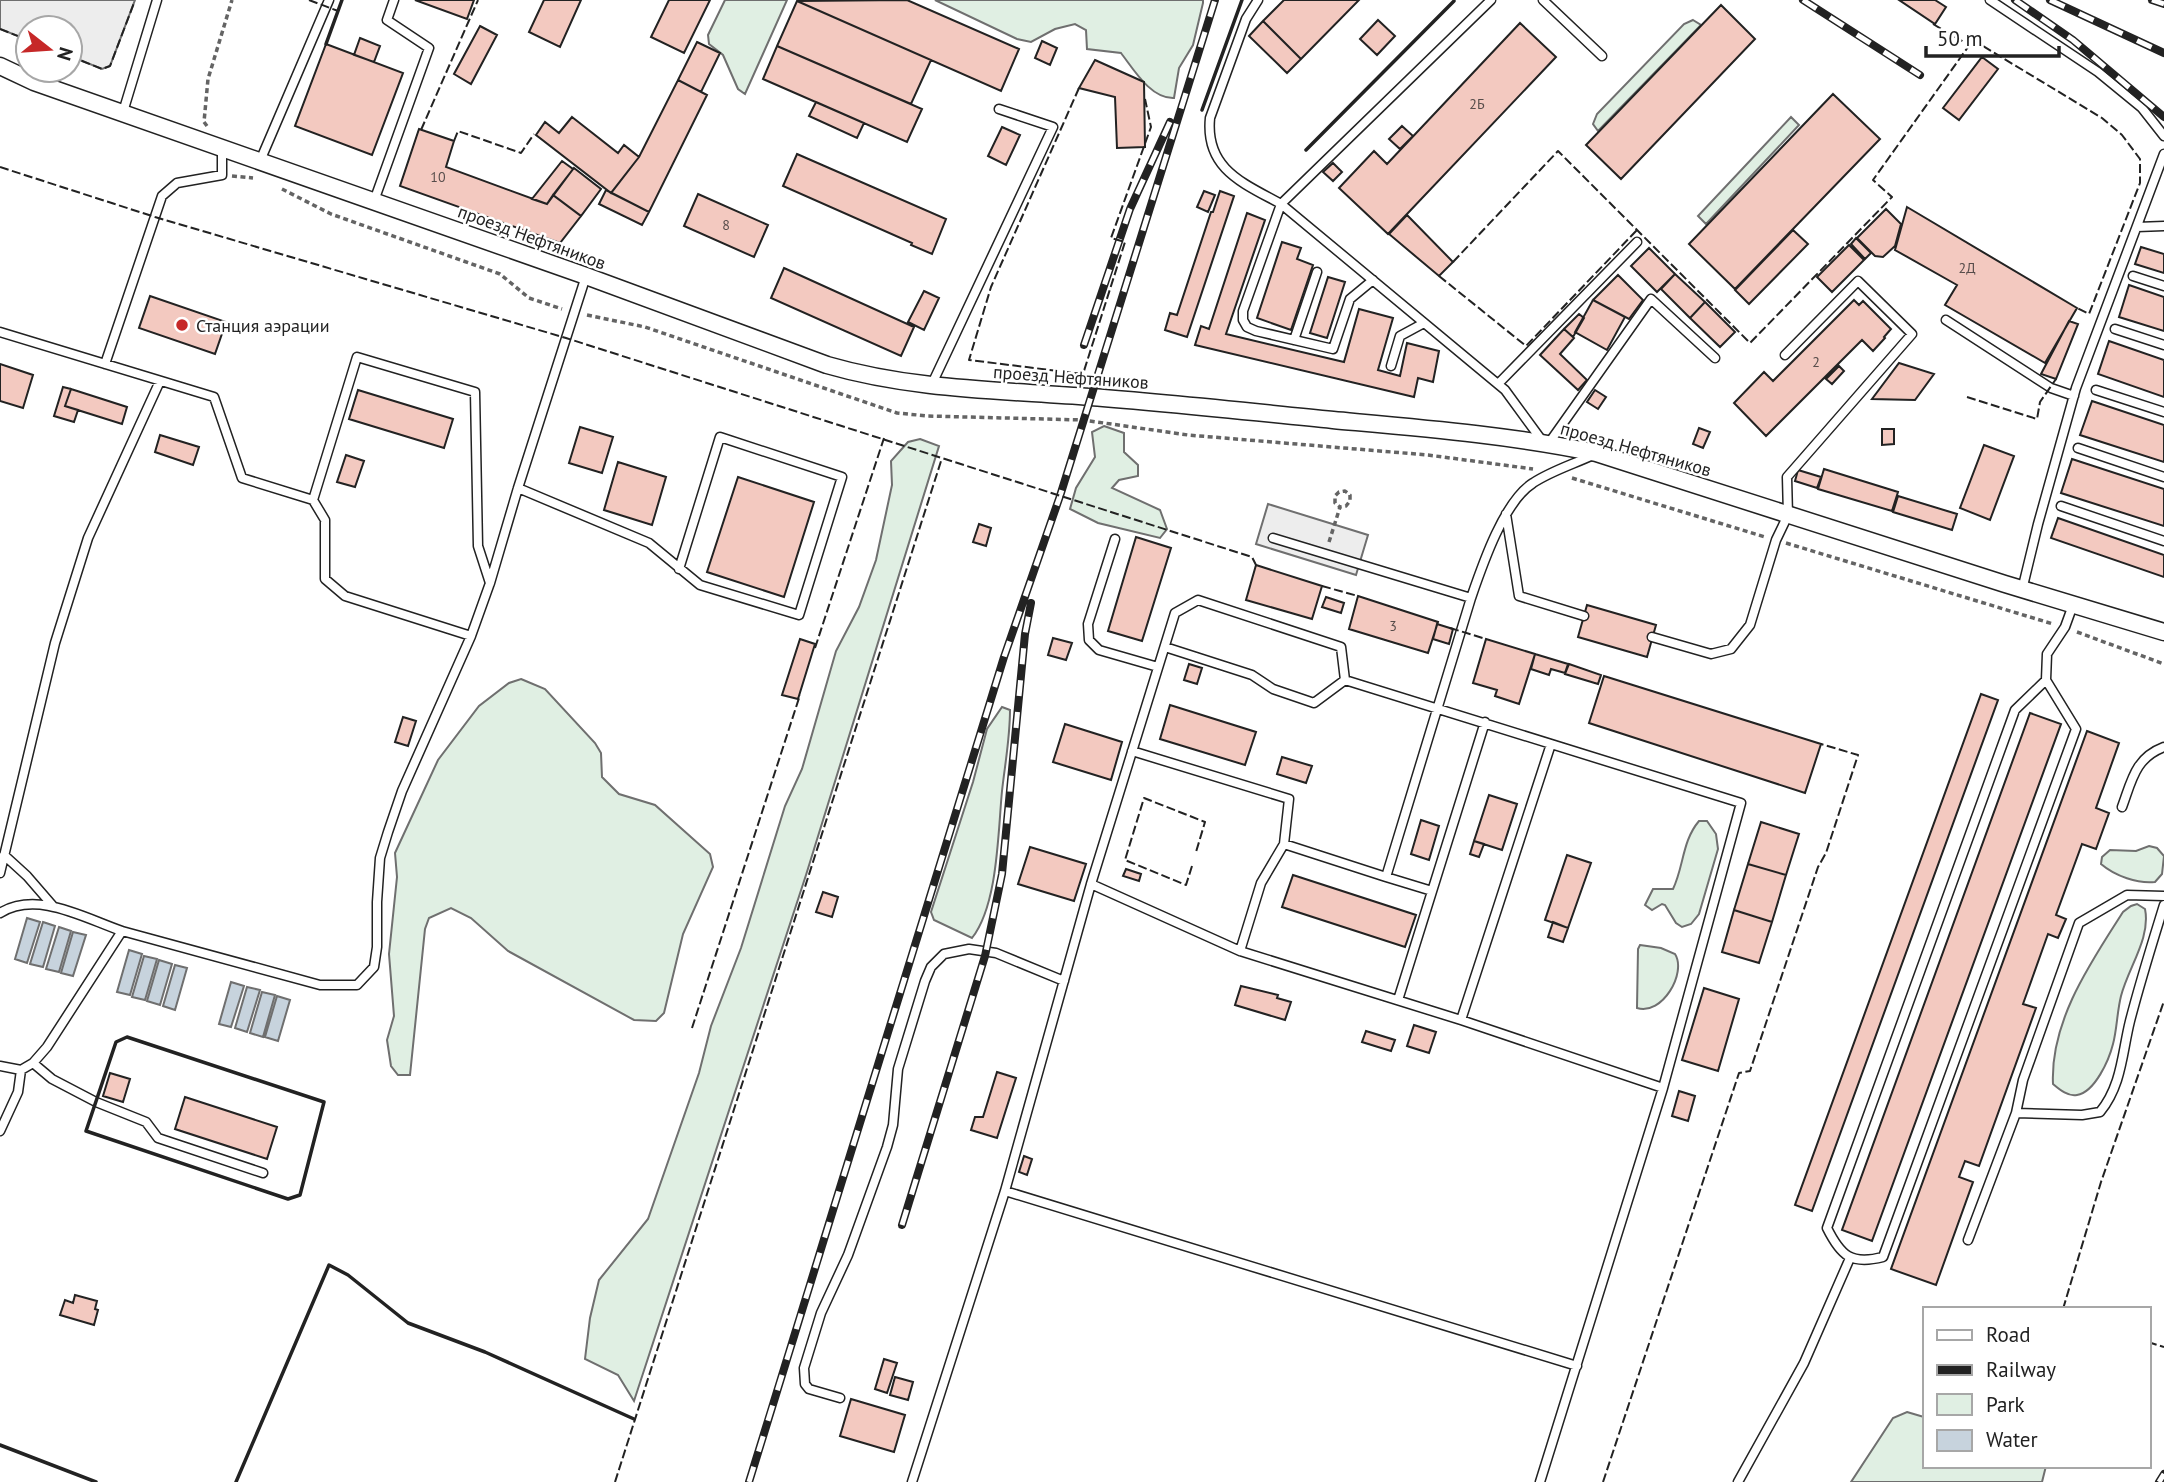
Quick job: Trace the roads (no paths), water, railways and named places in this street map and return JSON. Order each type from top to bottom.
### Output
[{"type":"street","name":"проезд Нефтяников","points":[[0,66],[34,82],[864,376],[931,386],[1091,397],[1448,430],[1546,442],[1596,453],[2022,590],[2164,632]]},
{"type":"lane","points":[[123,112],[156,2],[144,0]]},
{"type":"lane","points":[[260,161],[329,0]]},
{"type":"lane","points":[[374,201],[429,48],[387,19],[394,0]]},
{"type":"lane","points":[[1258,0],[1246,19],[1210,118],[1209,135],[1213,151],[1224,169],[1244,184],[1281,204],[1498,384],[1546,442],[1651,299],[1715,358]]},
{"type":"lane","points":[[1373,280],[1350,299],[1333,349],[1256,331],[1247,327],[1243,320],[1243,311],[1281,204],[1491,0]]},
{"type":"lane","points":[[1543,0],[1602,56]]},
{"type":"lane","points":[[1990,0],[2098,72],[2142,108],[2164,136]]},
{"type":"lane","points":[[931,386],[1053,127],[999,109]]},
{"type":"lane","points":[[105,365],[162,195],[177,183],[222,175],[222,147]]},
{"type":"lane","points":[[2022,590],[2074,396],[2164,154]]},
{"type":"lane","points":[[2137,227],[2164,226]]},
{"type":"lane","points":[[1498,384],[1637,242]]},
{"type":"lane","points":[[1294,340],[1317,272]]},
{"type":"lane","points":[[0,913],[24,903],[43,904],[122,931],[320,985],[357,985],[374,967],[380,858],[402,790],[471,636],[490,583],[517,488],[586,276]]},
{"type":"lane","points":[[2133,276],[2164,286]]},
{"type":"lane","points":[[1652,637],[1711,654],[1731,649],[1750,625],[1776,540],[1788,514],[1787,477],[1912,334],[1858,281],[1785,355]]},
{"type":"lane","points":[[1946,320],[2051,388],[2074,396]]},
{"type":"lane","points":[[1391,366],[1400,336],[1424,323]]},
{"type":"lane","points":[[2115,329],[2164,345]]},
{"type":"lane","points":[[0,332],[214,397],[242,478],[313,500],[325,520],[326,579],[345,596],[471,636]]},
{"type":"lane","points":[[313,500],[357,357],[475,393],[478,546],[490,583]]},
{"type":"lane","points":[[0,873],[55,643],[88,538],[160,381]]},
{"type":"lane","points":[[2096,390],[2164,412]]},
{"type":"lane","points":[[517,488],[649,543],[679,569],[699,585],[799,615],[842,477],[720,438],[679,569]]},
{"type":"lane","points":[[2078,448],[2164,477]]},
{"type":"lane","points":[[1386,877],[1471,598],[1506,514],[1531,484],[1596,453]]},
{"type":"lane","points":[[2062,506],[2164,541]]},
{"type":"lane","points":[[1506,514],[1519,596],[1584,617]]},
{"type":"lane","points":[[1273,538],[1471,598]]},
{"type":"lane","points":[[1115,539],[1088,624],[1088,640],[1098,650],[1158,667]]},
{"type":"lane","points":[[912,1482],[1005,1191],[1091,884],[1175,613],[1198,600],[1341,647],[1345,680]]},
{"type":"lane","points":[[2046,680],[2015,710],[1827,1228],[1837,1248],[1850,1258],[1870,1260],[1883,1256],[2076,729],[2046,680],[2048,654],[2065,627],[2073,605]]},
{"type":"lane","points":[[1165,647],[1252,675],[1273,689],[1314,703],[1345,680]]},
{"type":"lane","points":[[1345,680],[1741,803],[1663,1088],[1541,1482]]},
{"type":"lane","points":[[1398,1000],[1485,723]]},
{"type":"lane","points":[[1461,1020],[1552,744]]},
{"type":"lane","points":[[2122,807],[2140,762],[2149,753],[2164,747]]},
{"type":"lane","points":[[1132,751],[1289,799],[1284,844],[1261,883],[1240,951]]},
{"type":"lane","points":[[1284,844],[1432,891]]},
{"type":"lane","points":[[4,855],[54,907]]},
{"type":"lane","points":[[1091,884],[1240,951],[1461,1020],[1663,1088]]},
{"type":"lane","points":[[1968,1240],[2016,1113],[2023,1080],[2079,923],[2127,895],[2164,896]]},
{"type":"lane","points":[[2016,1113],[2081,1115],[2100,1112],[2112,1098],[2121,1072],[2129,1025],[2164,905]]},
{"type":"lane","points":[[0,1066],[21,1070],[33,1063],[47,1047],[122,931]]},
{"type":"lane","points":[[840,1398],[809,1389],[805,1384],[804,1368],[821,1313],[848,1255],[887,1147],[893,1125],[898,1069],[931,967],[944,954],[969,949],[996,953],[1064,981]]},
{"type":"lane","points":[[33,1063],[52,1079],[96,1102],[146,1122],[158,1138],[263,1173]]},
{"type":"lane","points":[[0,1131],[18,1092],[21,1070]]},
{"type":"lane","points":[[1005,1191],[1577,1366]]},
{"type":"lane","points":[[1738,1482],[1804,1363],[1850,1258]]},
{"type":"water","points":[[27,918],[40,922],[27,963],[15,959]]},
{"type":"water","points":[[43,922],[55,926],[43,967],[30,964]]},
{"type":"water","points":[[59,927],[71,931],[59,972],[46,969]]},
{"type":"water","points":[[73,932],[86,935],[73,976],[61,973]]},
{"type":"water","points":[[129,950],[142,954],[130,995],[117,992]]},
{"type":"water","points":[[144,956],[157,959],[145,1000],[132,997]]},
{"type":"water","points":[[159,960],[172,964],[160,1005],[147,1001]]},
{"type":"water","points":[[175,965],[187,968],[175,1010],[163,1006]]},
{"type":"water","points":[[231,982],[244,986],[231,1027],[219,1024]]},
{"type":"water","points":[[247,987],[260,990],[247,1032],[235,1028]]},
{"type":"water","points":[[262,992],[275,995],[263,1037],[250,1033]]},
{"type":"water","points":[[277,996],[290,1000],[278,1041],[265,1037]]},
{"type":"railway","points":[[749,1482],[1004,657],[1060,496],[1215,0]]},
{"type":"railway","points":[[1803,0],[1920,75]]},
{"type":"railway","points":[[2015,0],[2073,40],[2164,117]]},
{"type":"railway","points":[[2050,0],[2164,53]]},
{"type":"railway","points":[[2152,0],[2164,4]]},
{"type":"railway","points":[[1084,345],[1130,209],[1170,122]]},
{"type":"railway","points":[[902,1225],[985,956],[1002,874],[1025,634],[1031,603]]},
{"type":"railway","points":[[2159,1482],[2164,1474]]},
{"type":"place","name":"Станция аэрации","points":[[182,325]]}]
